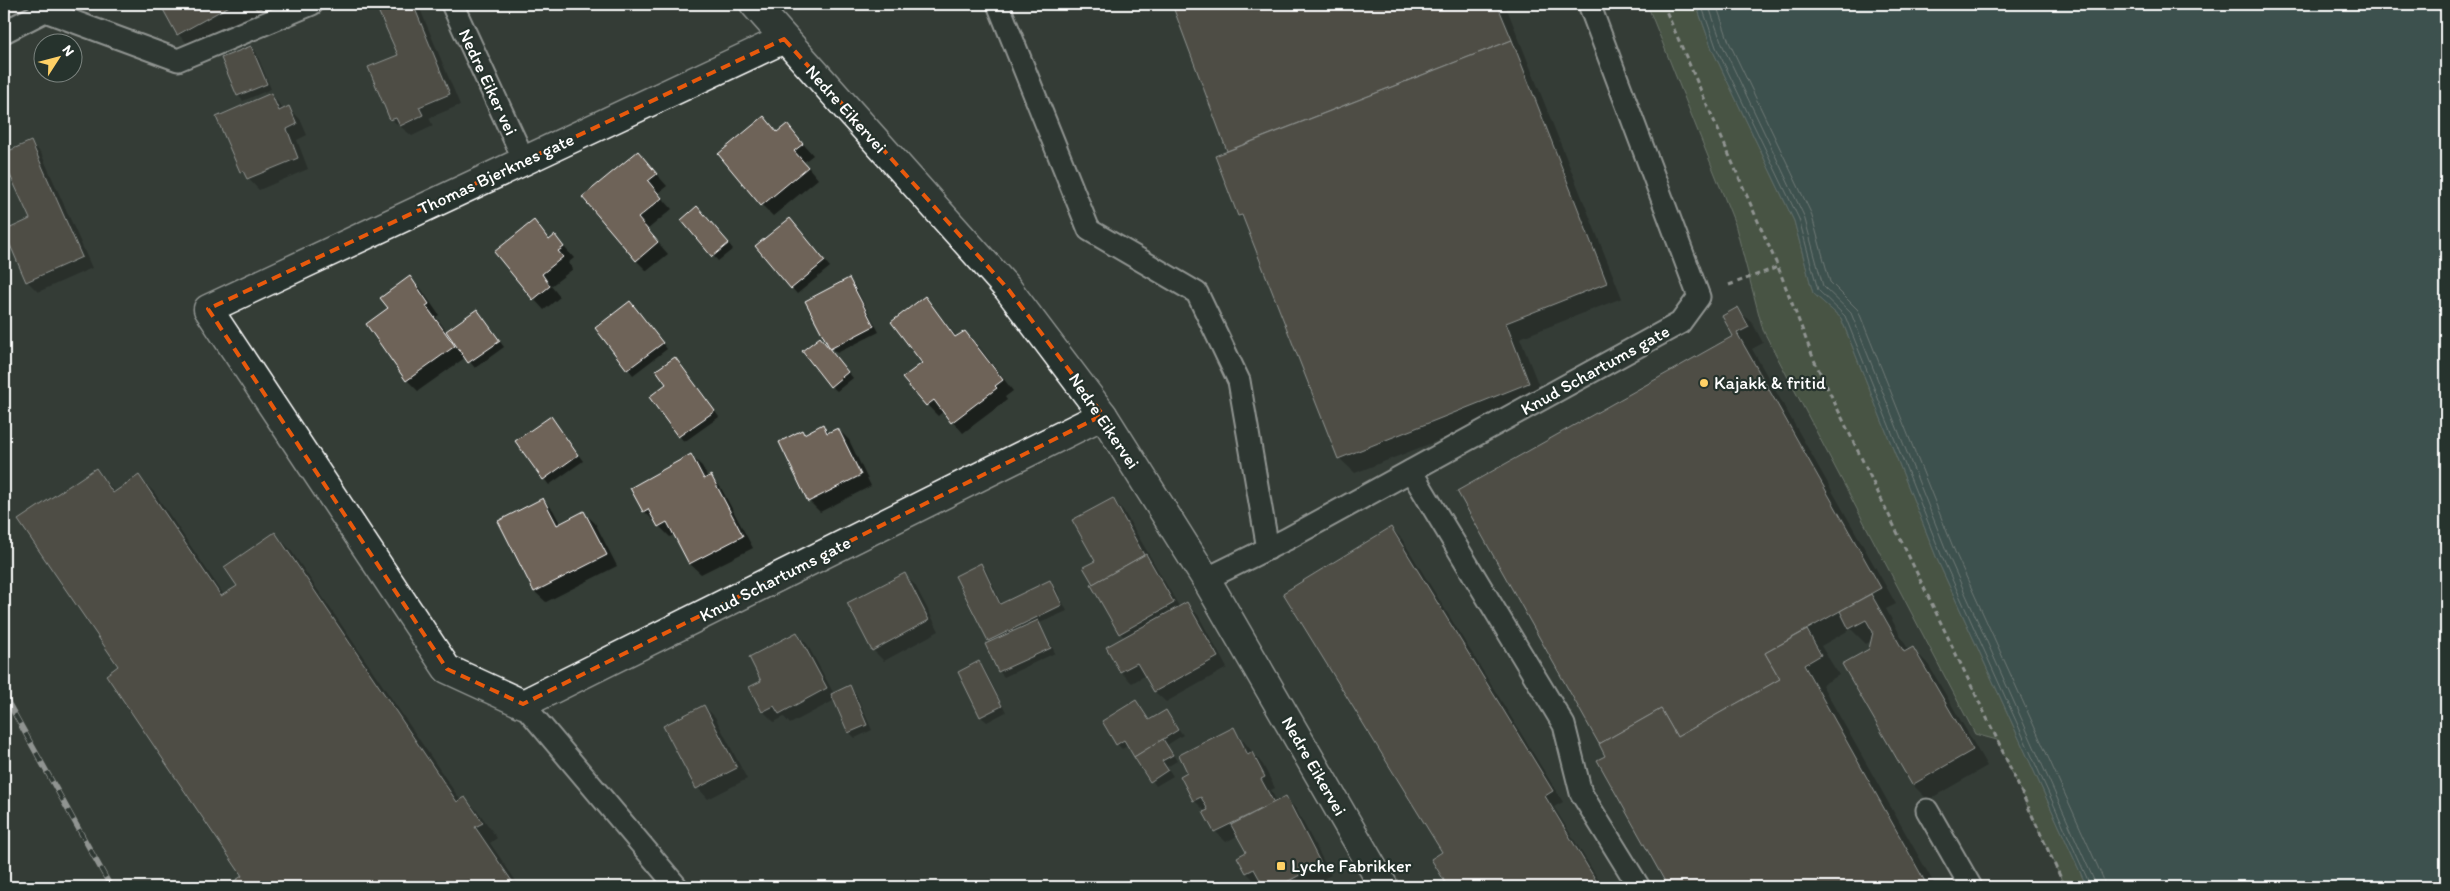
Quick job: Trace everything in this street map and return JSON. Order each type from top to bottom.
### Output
[{"type":"street","name":"Nedre Eikervei","points":[[754,4],[1008,289],[1103,415],[1206,579],[1384,887]]},
{"type":"street","name":"Thomas Bjerknes gate","points":[[523,704],[446,669],[208,309],[784,39]]},
{"type":"street","name":"Knud Schartums gate","points":[[523,704],[1103,415]]},
{"type":"lane","points":[[4,32],[43,7],[178,60],[312,4]]},
{"type":"lane","name":"Nedre Eiker vei","points":[[452,4],[524,160]]},
{"type":"lane","points":[[998,4],[1089,230],[1197,293],[1239,382],[1268,549]]},
{"type":"lane","points":[[1589,4],[1698,297]]},
{"type":"lane","name":"Knud Schartums gate","points":[[1206,579],[1268,549],[1680,323],[1698,297]]},
{"type":"lane","points":[[1411,471],[1564,725],[1581,793],[1639,887]]},
{"type":"lane","points":[[523,704],[677,887]]},
{"type":"lane","points":[[1927,810],[1971,887]]},
{"type":"path","points":[[1663,4],[1778,267],[1814,360],[1997,740],[2065,887]]},
{"type":"path","points":[[1698,297],[1778,267]]},
{"type":"highlighted area","points":[[784,39],[1008,289],[1103,415],[523,704],[447,669],[208,309]]},
{"type":"green space","points":[[1647,4],[1696,4],[1712,49],[1794,221],[1813,293],[1841,318],[1937,559],[2087,887],[2065,887],[1997,740],[1975,734],[1763,330],[1735,224]]},
{"type":"water","points":[[1696,4],[2446,4],[2446,887],[2087,887],[1937,559],[1841,318],[1813,293],[1794,221],[1712,49]]},
{"type":"building","points":[[160,4],[233,4],[177,35]]},
{"type":"building","points":[[253,4],[269,4],[257,10]]},
{"type":"building","points":[[381,4],[413,4],[450,94],[419,107],[423,115],[400,126],[396,118],[390,120],[368,67],[398,55],[376,6]]},
{"type":"building","points":[[1182,4],[1497,4],[1512,40],[1227,151],[1173,7]]},
{"type":"building","points":[[1512,40],[1607,283],[1506,323],[1529,383],[1338,459],[1242,215],[1238,216],[1215,156]]},
{"type":"building","points":[[251,46],[267,84],[237,96],[221,58]]},
{"type":"building","points":[[271,93],[279,111],[289,106],[297,124],[287,129],[298,158],[247,179],[243,171],[240,172],[216,117]]},
{"type":"building","points":[[764,116],[777,132],[787,124],[803,144],[794,151],[808,167],[761,206],[718,154]]},
{"type":"building","points":[[31,141],[82,257],[26,282],[4,231],[30,219],[4,162],[4,153]]},
{"type":"building","points":[[638,151],[657,174],[648,181],[662,198],[638,218],[658,242],[636,261],[582,197]]},
{"type":"building","points":[[697,206],[729,243],[712,257],[681,220]]},
{"type":"building","points":[[790,218],[825,261],[791,289],[755,246]]},
{"type":"building","points":[[534,220],[549,240],[555,235],[564,247],[558,251],[563,257],[542,274],[550,286],[533,300],[494,252]]},
{"type":"building","points":[[410,276],[429,304],[426,306],[455,346],[406,381],[366,324],[388,308],[380,298]]},
{"type":"building","points":[[849,278],[874,326],[830,349],[805,301]]},
{"type":"building","points":[[925,296],[955,337],[965,331],[1003,380],[995,386],[997,388],[951,423],[934,400],[926,406],[902,378],[922,363],[891,322]]},
{"type":"building","points":[[630,301],[663,343],[627,370],[595,328]]},
{"type":"building","points":[[1738,307],[1749,327],[1737,333],[1881,588],[1765,653],[1780,679],[1677,737],[1661,709],[1599,744],[1457,491],[1733,336],[1722,316]]},
{"type":"building","points":[[477,309],[500,341],[468,363],[446,331]]},
{"type":"building","points":[[820,337],[848,372],[830,387],[802,351]]},
{"type":"building","points":[[675,357],[715,411],[678,437],[649,397],[666,384],[656,370]]},
{"type":"building","points":[[551,416],[578,455],[543,480],[515,441]]},
{"type":"building","points":[[823,424],[827,433],[838,428],[861,475],[808,502],[779,442],[802,430],[804,434]]},
{"type":"building","points":[[691,454],[704,479],[711,475],[743,536],[689,564],[667,522],[658,527],[648,509],[643,512],[630,488]]},
{"type":"building","points":[[96,468],[113,493],[139,475],[221,596],[237,586],[224,567],[275,532],[457,802],[465,797],[483,823],[475,827],[516,887],[225,887],[242,876],[106,675],[118,666],[18,520]]},
{"type":"building","points":[[543,498],[557,525],[584,511],[607,555],[534,592],[498,521]]},
{"type":"building","points":[[1113,498],[1144,555],[1093,584],[1083,567],[1095,561],[1072,520]]},
{"type":"building","points":[[1391,527],[1553,791],[1545,796],[1600,887],[1448,887],[1431,859],[1442,852],[1283,593]]},
{"type":"building","points":[[1146,554],[1174,603],[1119,634],[1091,585]]},
{"type":"building","points":[[981,563],[1000,604],[1050,580],[1062,605],[988,641],[955,576]]},
{"type":"building","points":[[905,573],[929,620],[872,651],[847,603]]},
{"type":"building","points":[[1871,594],[1904,652],[1913,647],[1973,750],[1912,785],[1842,664],[1869,649],[1873,632],[1866,620],[1849,629],[1840,611]]},
{"type":"building","points":[[1187,602],[1218,657],[1154,692],[1137,663],[1120,672],[1106,647]]},
{"type":"building","points":[[1038,620],[1051,648],[998,672],[985,644]]},
{"type":"building","points":[[1807,630],[1821,655],[1804,665],[1928,887],[1668,887],[1597,760],[1605,756],[1599,744],[1661,709],[1677,737],[1780,679],[1765,653]]},
{"type":"building","points":[[797,632],[827,688],[779,714],[774,706],[762,712],[749,687],[761,681],[749,657]]},
{"type":"building","points":[[979,661],[1002,706],[980,717],[958,672]]},
{"type":"building","points":[[850,685],[867,725],[848,733],[831,694]]},
{"type":"building","points":[[1136,700],[1149,720],[1166,710],[1178,730],[1134,757],[1124,740],[1116,745],[1102,721]]},
{"type":"building","points":[[704,705],[737,768],[696,789],[663,726]]},
{"type":"building","points":[[1234,727],[1248,755],[1252,752],[1265,777],[1261,779],[1274,803],[1214,832],[1203,812],[1208,810],[1201,797],[1193,801],[1180,776],[1187,772],[1179,755]]},
{"type":"building","points":[[1163,739],[1173,755],[1162,761],[1168,770],[1150,782],[1134,757]]},
{"type":"building","points":[[1286,796],[1321,864],[1277,887],[1264,887],[1254,869],[1246,873],[1237,857],[1246,852],[1231,825]]},
{"type":"railway","points":[[4,695],[111,887]]},
{"type":"place","name":"Kajakk & fritid","points":[[1704,383]]},
{"type":"place","name":"Lyche Fabrikker","points":[[1281,866]]}]
